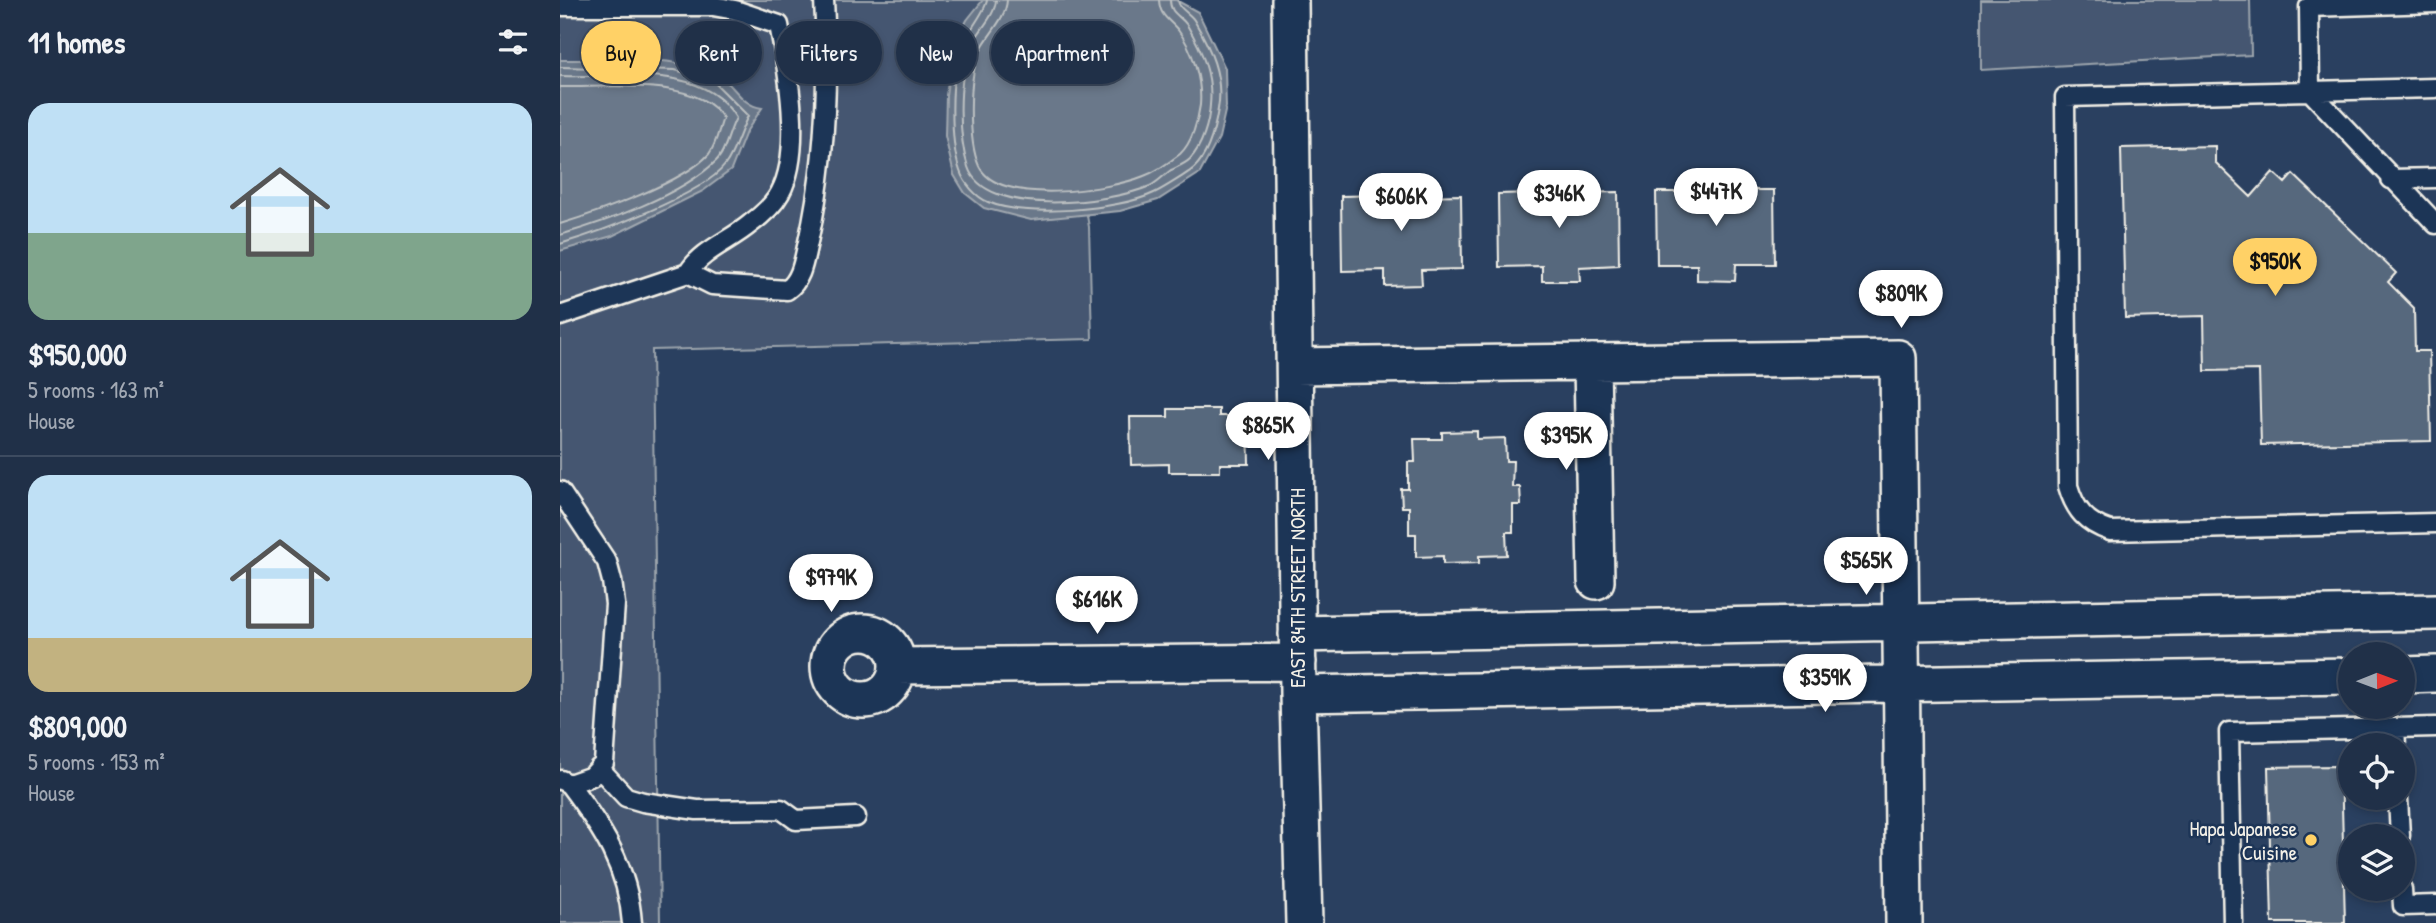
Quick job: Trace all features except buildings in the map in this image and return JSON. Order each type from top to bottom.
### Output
[{"type":"street","name":"EAST 84TH STREET NORTH","points":[[1290,0],[1304,923]]},
{"type":"street","points":[[1295,366],[1899,358],[1905,923]]},
{"type":"street","points":[[1592,362],[1595,582]]},
{"type":"street","points":[[1298,663],[1963,620],[2436,612]]},
{"type":"street","points":[[897,666],[1298,663],[1901,685],[2338,676]]},
{"type":"street","points":[[2415,675],[2436,674]]},
{"type":"lane","points":[[688,273],[712,285],[787,290],[794,285],[801,272],[819,193],[827,90],[824,0]]},
{"type":"lane","points":[[2436,4],[2309,6],[2310,91],[2436,224]]},
{"type":"lane","points":[[560,6],[713,6],[736,10],[779,25],[790,110],[791,147],[788,174],[779,195],[765,213],[695,261],[688,273],[560,316]]},
{"type":"lane","points":[[2436,88],[2065,97],[2068,486],[2073,503],[2085,519],[2110,531],[2436,523]]},
{"type":"lane","points":[[2391,179],[2436,178]]},
{"type":"lane","points":[[560,491],[607,562],[615,604],[604,763],[592,776],[564,782],[602,829],[620,862],[632,923]]},
{"type":"lane","points":[[2411,733],[2436,727]]},
{"type":"lane","points":[[2233,923],[2229,732],[2338,735]]},
{"type":"lane","points":[[599,768],[626,797],[643,802],[697,810],[781,809],[796,820],[856,817]]},
{"type":"lane","points":[[2403,901],[2403,906],[2436,905]]},
{"type":"shaded area","points":[[560,0],[1050,0],[1054,21],[991,21],[991,84],[1064,84],[1089,227],[1092,339],[652,350],[660,923],[560,923]]},
{"type":"shaded area","points":[[1981,0],[2250,0],[2251,55],[1981,70]]},
{"type":"water","points":[[983,0],[1176,0],[1198,12],[1225,68],[1226,107],[1219,138],[1200,173],[1158,200],[1120,211],[1031,220],[984,208],[965,193],[954,175],[945,136],[948,84],[977,84],[977,21],[967,20]]},
{"type":"water","points":[[560,60],[581,60],[581,84],[661,84],[661,61],[675,63],[675,84],[729,84],[748,103],[762,108],[746,132],[731,170],[703,191],[612,236],[560,251]]},
{"type":"place","name":"Hapa Japanese Cuisine","points":[[2311,840]]}]
